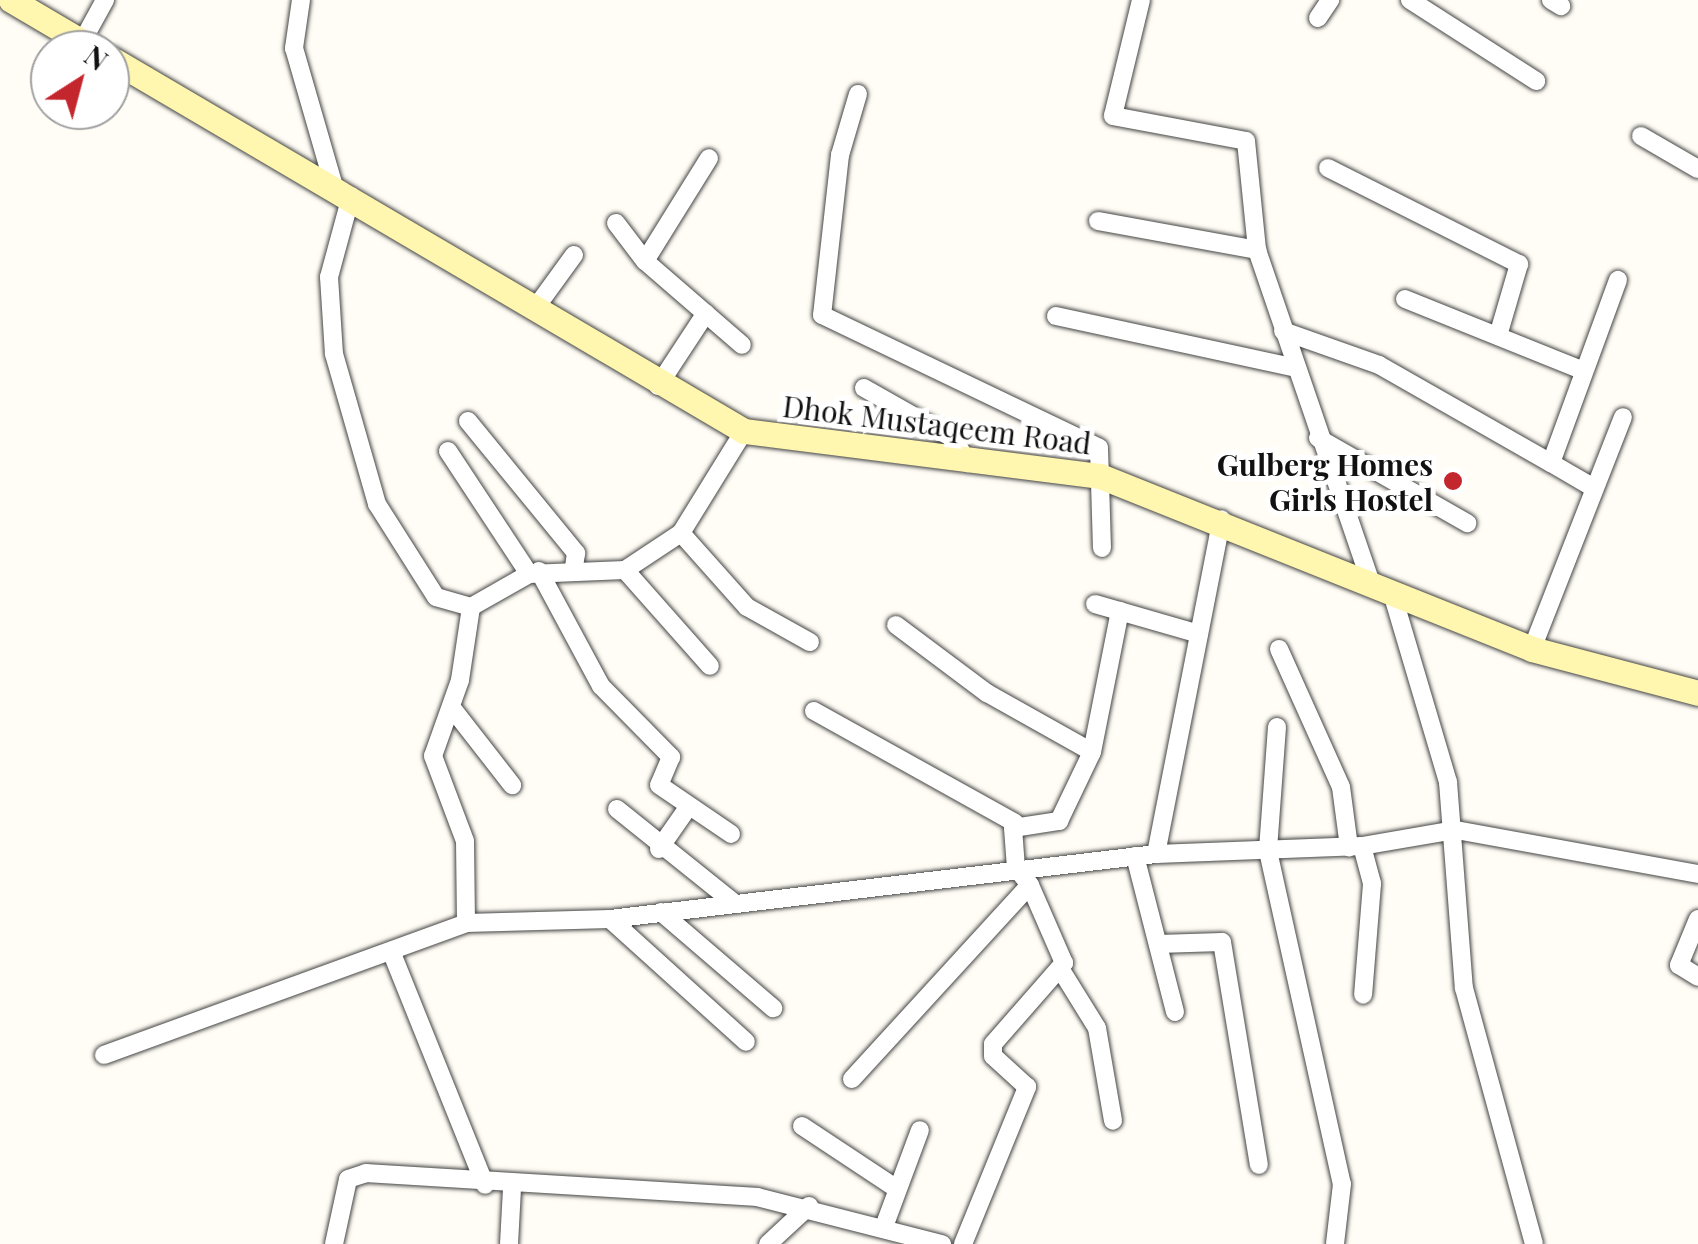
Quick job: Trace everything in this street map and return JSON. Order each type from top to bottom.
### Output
[{"type":"street","points":[[11,0],[62,30]]},
{"type":"street","points":[[95,30],[105,0]]},
{"type":"street","points":[[300,0],[294,48],[342,192],[329,277],[330,321],[376,504],[436,597],[471,607],[534,572],[574,567],[625,570],[681,533],[744,431]]},
{"type":"street","points":[[1141,0],[1115,119],[1246,142],[1256,250],[1369,578]]},
{"type":"street","points":[[1318,18],[1330,0]]},
{"type":"street","points":[[1410,0],[1536,81]]},
{"type":"street","name":"Dhok Mustaqeem Road","points":[[130,70],[342,192],[658,386],[744,431],[968,463],[1100,476],[1222,519],[1532,649],[1698,693]]},
{"type":"street","points":[[858,94],[840,155],[822,316],[1098,448],[1102,548]]},
{"type":"street","points":[[1641,136],[1698,169]]},
{"type":"street","points":[[645,261],[709,158]]},
{"type":"street","points":[[1328,168],[1519,264],[1498,336]]},
{"type":"street","points":[[1098,221],[1256,250]]},
{"type":"street","points":[[616,223],[645,261],[742,344]]},
{"type":"street","points":[[534,310],[574,255]]},
{"type":"street","points":[[1551,463],[1618,280]]},
{"type":"street","points":[[1405,300],[1584,371]]},
{"type":"street","points":[[658,386],[706,313]]},
{"type":"street","points":[[1056,316],[1296,368]]},
{"type":"street","points":[[1283,331],[1378,366],[1594,488]]},
{"type":"street","points":[[864,388],[954,439],[968,463]]},
{"type":"street","points":[[1532,649],[1623,417]]},
{"type":"street","points":[[468,421],[576,553],[574,567]]},
{"type":"street","points":[[1318,438],[1468,523]]},
{"type":"street","points":[[448,451],[534,572],[602,686],[672,757],[659,785],[731,834]]},
{"type":"street","points":[[1156,854],[1222,519]]},
{"type":"street","points":[[681,533],[747,607],[810,642]]},
{"type":"street","points":[[625,570],[710,666]]},
{"type":"street","points":[[1392,592],[1456,830],[1464,988],[1534,1244]]},
{"type":"street","points":[[1094,604],[1199,634]]},
{"type":"street","points":[[466,923],[465,840],[433,756],[452,708],[471,607]]},
{"type":"street","points":[[814,711],[1015,823],[1059,821],[1092,752],[1120,611]]},
{"type":"street","points":[[896,625],[987,693],[1092,752]]},
{"type":"street","points":[[1279,649],[1341,787],[1356,846],[1372,884],[1363,995]]},
{"type":"street","points":[[452,708],[512,785]]},
{"type":"street","points":[[1278,727],[1268,851],[1342,1184],[1334,1244]]},
{"type":"street","points":[[660,849],[689,806]]},
{"type":"street","points":[[617,809],[660,849],[732,902]]},
{"type":"street","points":[[963,1244],[1027,1086],[992,1056],[993,1044],[1061,970],[1065,956],[1030,885],[1016,868],[1015,823]]},
{"type":"street","points":[[104,1055],[466,923],[610,918],[1016,868],[1156,854],[1356,846],[1456,830],[1698,874]]},
{"type":"street","points":[[1135,856],[1175,1012]]},
{"type":"street","points":[[852,1080],[1030,885]]},
{"type":"street","points":[[660,912],[773,1008]]},
{"type":"street","points":[[610,918],[746,1042]]},
{"type":"street","points":[[1698,919],[1679,964],[1698,977]]},
{"type":"street","points":[[1158,944],[1222,942],[1259,1165]]},
{"type":"street","points":[[391,951],[485,1186]]},
{"type":"street","points":[[1061,970],[1097,1028],[1113,1121]]},
{"type":"street","points":[[802,1126],[894,1186]]},
{"type":"street","points":[[890,1232],[894,1186],[920,1130]]},
{"type":"street","points":[[334,1244],[348,1179],[366,1173],[512,1189],[809,1206],[942,1244]]},
{"type":"street","points":[[509,1244],[512,1189]]},
{"type":"street","points":[[768,1244],[809,1206]]},
{"type":"place","name":"Gulberg Homes Girls Hostel","points":[[1453,481]]}]
